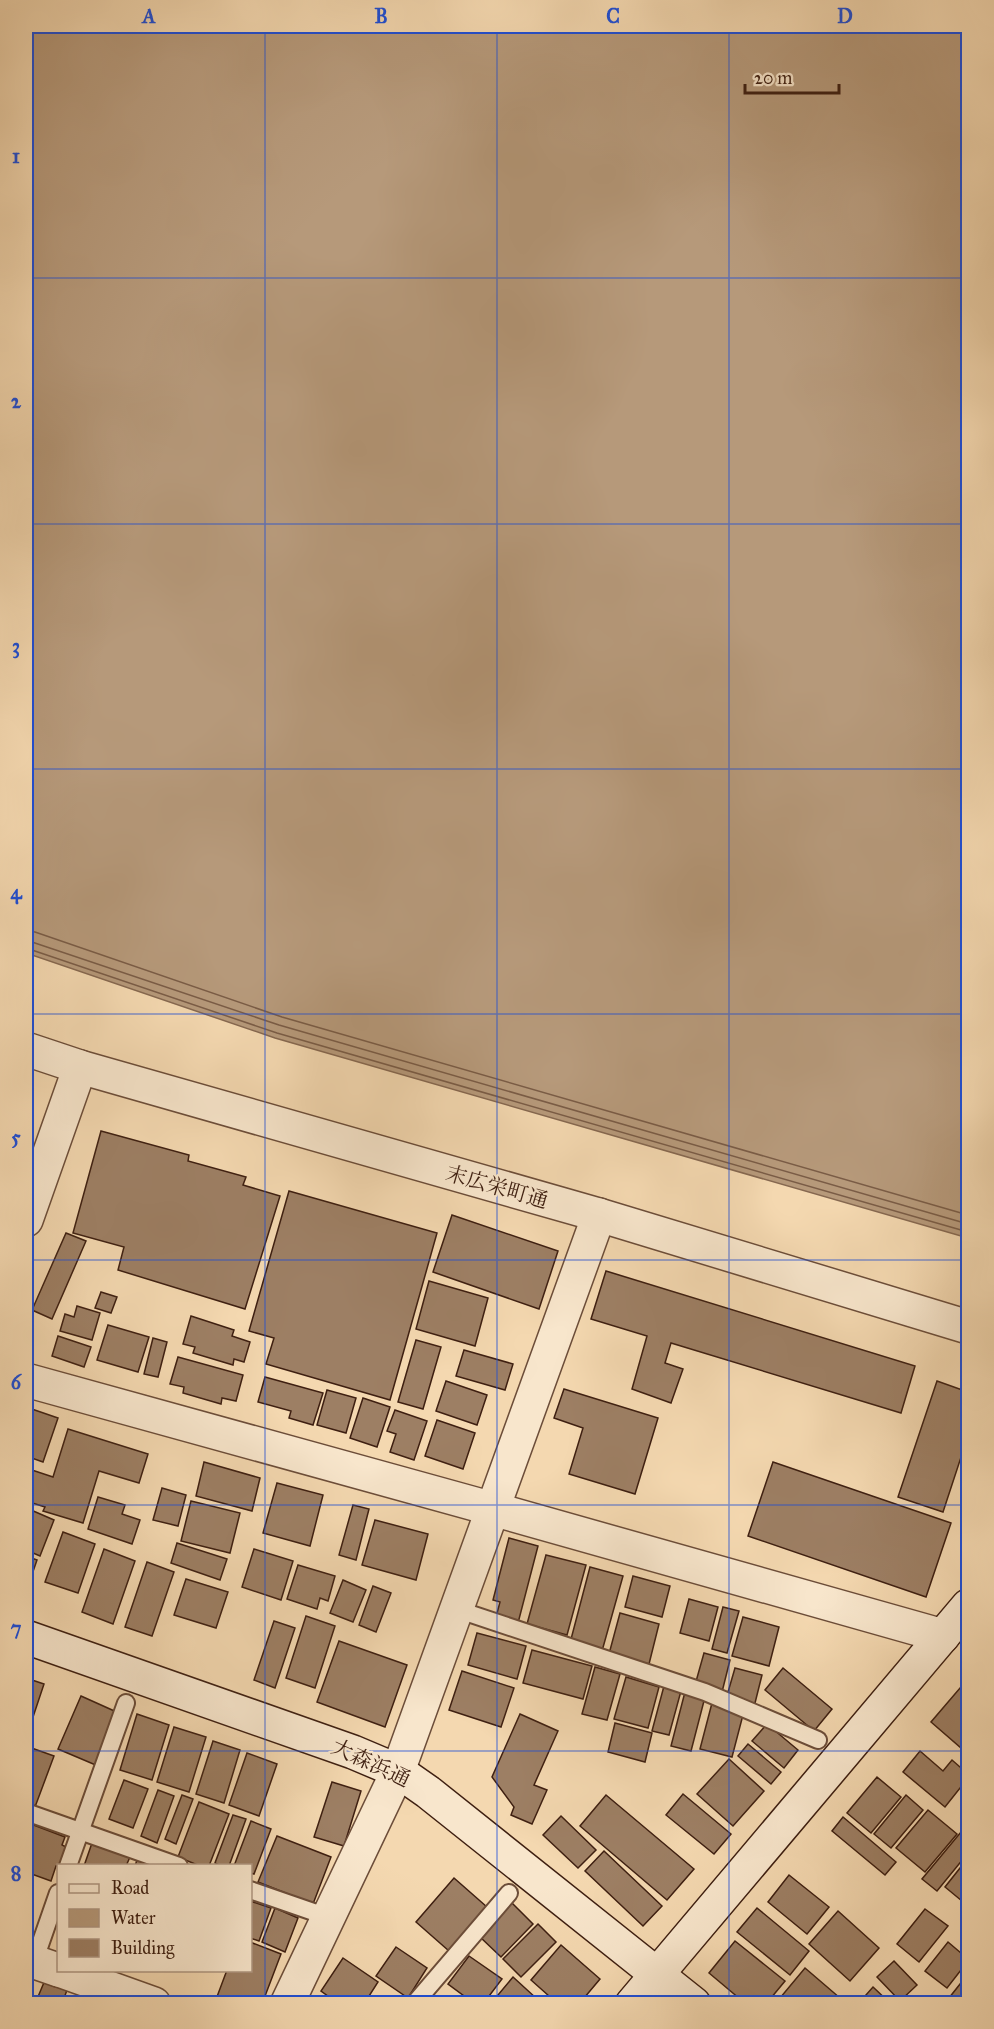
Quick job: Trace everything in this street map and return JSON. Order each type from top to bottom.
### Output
[{"type":"street","name":"末広栄町通","points":[[26,1049],[80,1067],[599,1215],[969,1327]]},
{"type":"street","points":[[26,1220],[80,1067]]},
{"type":"street","points":[[287,2004],[398,1771],[599,1215]]},
{"type":"street","points":[[26,1380],[943,1636]]},
{"type":"street","points":[[632,2004],[969,1606]]},
{"type":"street","name":"大森浜通","points":[[26,1637],[353,1752],[398,1771],[694,2004]]},
{"type":"street","points":[[64,1972],[154,2004]]},
{"type":"lane","points":[[456,1609],[705,1692],[818,1740]]},
{"type":"lane","points":[[69,1864],[126,1703]]},
{"type":"lane","points":[[26,1812],[173,1864]]},
{"type":"lane","points":[[252,1891],[328,1917]]},
{"type":"lane","points":[[414,2004],[509,1893]]},
{"type":"lane","points":[[44,1965],[57,1898]]},
{"type":"water","points":[[26,26],[968,26],[968,1238],[275,1038],[26,953]]},
{"type":"building","points":[[101,1131],[189,1155],[188,1161],[246,1177],[243,1185],[280,1196],[245,1309],[118,1270],[124,1247],[73,1233]]},
{"type":"building","points":[[289,1191],[437,1233],[390,1400],[266,1364],[274,1338],[249,1331]]},
{"type":"building","points":[[452,1215],[558,1251],[539,1309],[433,1272]]},
{"type":"building","points":[[66,1233],[86,1241],[52,1319],[32,1310]]},
{"type":"building","points":[[606,1271],[915,1366],[901,1413],[671,1343],[665,1363],[683,1369],[671,1403],[632,1389],[647,1336],[591,1319]]},
{"type":"building","points":[[429,1281],[488,1298],[475,1346],[416,1329]]},
{"type":"building","points":[[101,1292],[117,1297],[111,1313],[95,1308]]},
{"type":"building","points":[[77,1306],[100,1313],[92,1340],[60,1331],[65,1314],[74,1317]]},
{"type":"building","points":[[191,1316],[234,1330],[232,1336],[250,1342],[244,1362],[234,1359],[233,1365],[193,1353],[195,1347],[183,1344]]},
{"type":"building","points":[[108,1325],[149,1337],[138,1372],[97,1360]]},
{"type":"building","points":[[58,1336],[91,1347],[84,1367],[52,1356]]},
{"type":"building","points":[[153,1338],[167,1342],[158,1377],[144,1374]]},
{"type":"building","points":[[416,1340],[441,1347],[423,1409],[398,1402]]},
{"type":"building","points":[[464,1350],[513,1364],[505,1390],[456,1376]]},
{"type":"building","points":[[178,1357],[243,1375],[236,1401],[222,1398],[221,1404],[183,1393],[184,1387],[170,1384]]},
{"type":"building","points":[[265,1377],[323,1393],[313,1425],[289,1418],[291,1411],[258,1402]]},
{"type":"building","points":[[446,1381],[487,1395],[477,1425],[436,1411]]},
{"type":"building","points":[[937,1381],[968,1392],[968,1436],[943,1512],[898,1497]]},
{"type":"building","points":[[564,1389],[658,1418],[635,1494],[569,1474],[583,1428],[554,1418]]},
{"type":"building","points":[[327,1390],[356,1398],[346,1433],[317,1425]]},
{"type":"building","points":[[363,1398],[390,1407],[377,1447],[350,1438]]},
{"type":"building","points":[[26,1407],[58,1418],[43,1462],[26,1456]]},
{"type":"building","points":[[395,1410],[427,1421],[414,1460],[390,1452],[396,1434],[387,1431]]},
{"type":"building","points":[[437,1420],[475,1433],[463,1469],[425,1456]]},
{"type":"building","points":[[68,1429],[148,1454],[139,1483],[99,1471],[83,1523],[43,1511],[45,1507],[26,1501],[26,1468],[53,1477]]},
{"type":"building","points":[[204,1462],[260,1478],[252,1511],[196,1496]]},
{"type":"building","points":[[773,1462],[951,1523],[926,1597],[748,1536]]},
{"type":"building","points":[[277,1483],[323,1495],[310,1546],[263,1533]]},
{"type":"building","points":[[162,1488],[186,1495],[178,1526],[153,1520]]},
{"type":"building","points":[[98,1497],[125,1505],[122,1514],[140,1520],[132,1544],[88,1529]]},
{"type":"building","points":[[191,1501],[240,1513],[230,1553],[181,1541]]},
{"type":"building","points":[[353,1505],[369,1509],[356,1560],[339,1555]]},
{"type":"building","points":[[31,1510],[54,1520],[40,1556],[26,1550],[26,1523]]},
{"type":"building","points":[[375,1520],[428,1534],[416,1580],[362,1565]]},
{"type":"building","points":[[63,1532],[95,1544],[78,1593],[45,1582]]},
{"type":"building","points":[[509,1538],[538,1546],[518,1623],[496,1617],[500,1602],[493,1600]]},
{"type":"building","points":[[177,1543],[227,1559],[220,1580],[171,1563]]},
{"type":"building","points":[[104,1549],[135,1561],[113,1624],[82,1612]]},
{"type":"building","points":[[254,1549],[293,1561],[281,1600],[242,1587]]},
{"type":"building","points":[[546,1555],[586,1565],[567,1635],[527,1624]]},
{"type":"building","points":[[26,1556],[37,1560],[26,1592]]},
{"type":"building","points":[[147,1562],[174,1572],[152,1636],[125,1627]]},
{"type":"building","points":[[298,1565],[335,1576],[328,1601],[320,1598],[317,1609],[287,1599]]},
{"type":"building","points":[[590,1567],[623,1576],[602,1651],[570,1643]]},
{"type":"building","points":[[633,1576],[670,1586],[662,1617],[625,1607]]},
{"type":"building","points":[[186,1579],[228,1592],[216,1628],[174,1615]]},
{"type":"building","points":[[343,1580],[366,1590],[353,1622],[330,1613]]},
{"type":"building","points":[[373,1586],[391,1593],[376,1632],[359,1625]]},
{"type":"building","points":[[689,1599],[718,1607],[709,1641],[680,1633]]},
{"type":"building","points":[[723,1607],[739,1611],[727,1653],[712,1649]]},
{"type":"building","points":[[620,1613],[659,1624],[649,1664],[609,1654]]},
{"type":"building","points":[[306,1616],[335,1626],[315,1688],[286,1678]]},
{"type":"building","points":[[743,1617],[779,1627],[769,1666],[732,1656]]},
{"type":"building","points":[[274,1621],[295,1628],[275,1688],[254,1680]]},
{"type":"building","points":[[477,1633],[526,1646],[517,1679],[468,1665]]},
{"type":"building","points":[[339,1641],[407,1665],[385,1727],[317,1702]]},
{"type":"building","points":[[532,1650],[592,1666],[583,1699],[523,1683]]},
{"type":"building","points":[[704,1653],[730,1660],[722,1692],[695,1685]]},
{"type":"building","points":[[595,1667],[620,1674],[607,1720],[582,1714]]},
{"type":"building","points":[[735,1668],[762,1675],[754,1707],[726,1699]]},
{"type":"building","points":[[783,1668],[832,1709],[814,1731],[765,1690]]},
{"type":"building","points":[[462,1671],[514,1688],[501,1727],[449,1710]]},
{"type":"building","points":[[626,1677],[659,1687],[648,1728],[614,1719]]},
{"type":"building","points":[[26,1678],[44,1684],[27,1735],[26,1734]]},
{"type":"building","points":[[966,1681],[968,1683],[968,1754],[931,1722]]},
{"type":"building","points":[[664,1686],[681,1691],[669,1735],[652,1731]]},
{"type":"building","points":[[685,1692],[705,1697],[691,1751],[671,1746]]},
{"type":"building","points":[[81,1696],[121,1714],[98,1766],[58,1749]]},
{"type":"building","points":[[712,1703],[744,1711],[732,1757],[700,1749]]},
{"type":"building","points":[[137,1714],[169,1725],[152,1780],[120,1770]]},
{"type":"building","points":[[520,1714],[558,1731],[534,1785],[547,1790],[532,1824],[511,1815],[514,1807],[492,1777]]},
{"type":"building","points":[[615,1723],[652,1733],[645,1762],[608,1752]]},
{"type":"building","points":[[767,1724],[798,1750],[784,1768],[752,1741]]},
{"type":"building","points":[[174,1727],[206,1737],[189,1792],[157,1782]]},
{"type":"building","points":[[213,1741],[240,1750],[224,1803],[196,1794]]},
{"type":"building","points":[[748,1744],[781,1772],[771,1784],[738,1756]]},
{"type":"building","points":[[26,1746],[54,1756],[35,1807],[26,1803]]},
{"type":"building","points":[[920,1751],[943,1771],[952,1760],[968,1774],[968,1778],[945,1807],[903,1772]]},
{"type":"building","points":[[247,1753],[277,1764],[259,1816],[229,1805]]},
{"type":"building","points":[[729,1759],[764,1791],[733,1826],[697,1794]]},
{"type":"building","points":[[877,1777],[901,1797],[871,1833],[847,1813]]},
{"type":"building","points":[[124,1780],[148,1789],[133,1828],[109,1819]]},
{"type":"building","points":[[332,1782],[361,1791],[344,1846],[314,1837]]},
{"type":"building","points":[[158,1790],[174,1796],[157,1843],[141,1836]]},
{"type":"building","points":[[683,1794],[731,1834],[714,1854],[666,1815]]},
{"type":"building","points":[[182,1795],[193,1799],[176,1844],[165,1839]]},
{"type":"building","points":[[606,1795],[694,1869],[667,1900],[580,1826]]},
{"type":"building","points":[[906,1795],[923,1810],[891,1848],[874,1834]]},
{"type":"building","points":[[199,1802],[229,1814],[210,1864],[195,1864],[178,1857]]},
{"type":"building","points":[[928,1810],[957,1834],[925,1872],[896,1848]]},
{"type":"building","points":[[233,1815],[246,1819],[230,1864],[215,1863]]},
{"type":"building","points":[[561,1816],[596,1850],[578,1868],[543,1835]]},
{"type":"building","points":[[843,1817],[896,1862],[885,1875],[832,1831]]},
{"type":"building","points":[[251,1821],[271,1829],[254,1874],[252,1874],[252,1864],[235,1864]]},
{"type":"building","points":[[31,1824],[65,1837],[62,1845],[66,1847],[61,1864],[57,1864],[51,1881],[26,1872],[26,1839]]},
{"type":"building","points":[[961,1832],[968,1838],[968,1853],[937,1891],[922,1879]]},
{"type":"building","points":[[277,1836],[331,1857],[313,1904],[258,1882]]},
{"type":"building","points":[[92,1843],[130,1857],[127,1864],[85,1864]]},
{"type":"building","points":[[604,1851],[662,1906],[643,1926],[585,1871]]},
{"type":"building","points":[[968,1858],[968,1906],[945,1887]]},
{"type":"building","points":[[137,1860],[147,1864],[136,1864]]},
{"type":"building","points":[[789,1875],[829,1907],[807,1934],[768,1902]]},
{"type":"building","points":[[454,1878],[487,1907],[449,1951],[416,1922]]},
{"type":"building","points":[[252,1902],[271,1908],[259,1941],[252,1939]]},
{"type":"building","points":[[512,1903],[533,1924],[501,1957],[479,1936]]},
{"type":"building","points":[[275,1908],[298,1918],[285,1952],[262,1942]]},
{"type":"building","points":[[757,1908],[809,1951],[790,1975],[737,1932]]},
{"type":"building","points":[[925,1909],[948,1926],[919,1962],[897,1944]]},
{"type":"building","points":[[838,1911],[879,1948],[850,1981],[809,1944]]},
{"type":"building","points":[[538,1924],[556,1942],[521,1977],[503,1959]]},
{"type":"building","points":[[735,1941],[785,1981],[766,2004],[746,2004],[709,1973]]},
{"type":"building","points":[[948,1942],[968,1961],[947,1988],[925,1971]]},
{"type":"building","points":[[252,1943],[281,1954],[262,2004],[215,2002],[226,1972],[252,1972]]},
{"type":"building","points":[[561,1945],[600,1979],[579,2004],[558,2004],[531,1980]]},
{"type":"building","points":[[396,1947],[427,1968],[408,1998],[376,1976]]},
{"type":"building","points":[[469,1956],[502,1979],[483,2004],[475,2004],[448,1984]]},
{"type":"building","points":[[343,1958],[378,1982],[364,2004],[339,2004],[321,1991]]},
{"type":"building","points":[[894,1961],[917,1985],[900,2001],[877,1977]]},
{"type":"building","points":[[805,1968],[840,1998],[835,2004],[775,2004]]},
{"type":"building","points":[[968,1974],[968,2004],[956,2004],[949,1998]]},
{"type":"building","points":[[513,1977],[536,1998],[532,2004],[496,2004],[493,2001]]},
{"type":"building","points":[[45,1980],[67,1990],[62,2004],[35,2004]]},
{"type":"building","points":[[26,1985],[31,1987],[26,2003]]},
{"type":"building","points":[[873,1987],[891,2004],[858,2004]]}]
